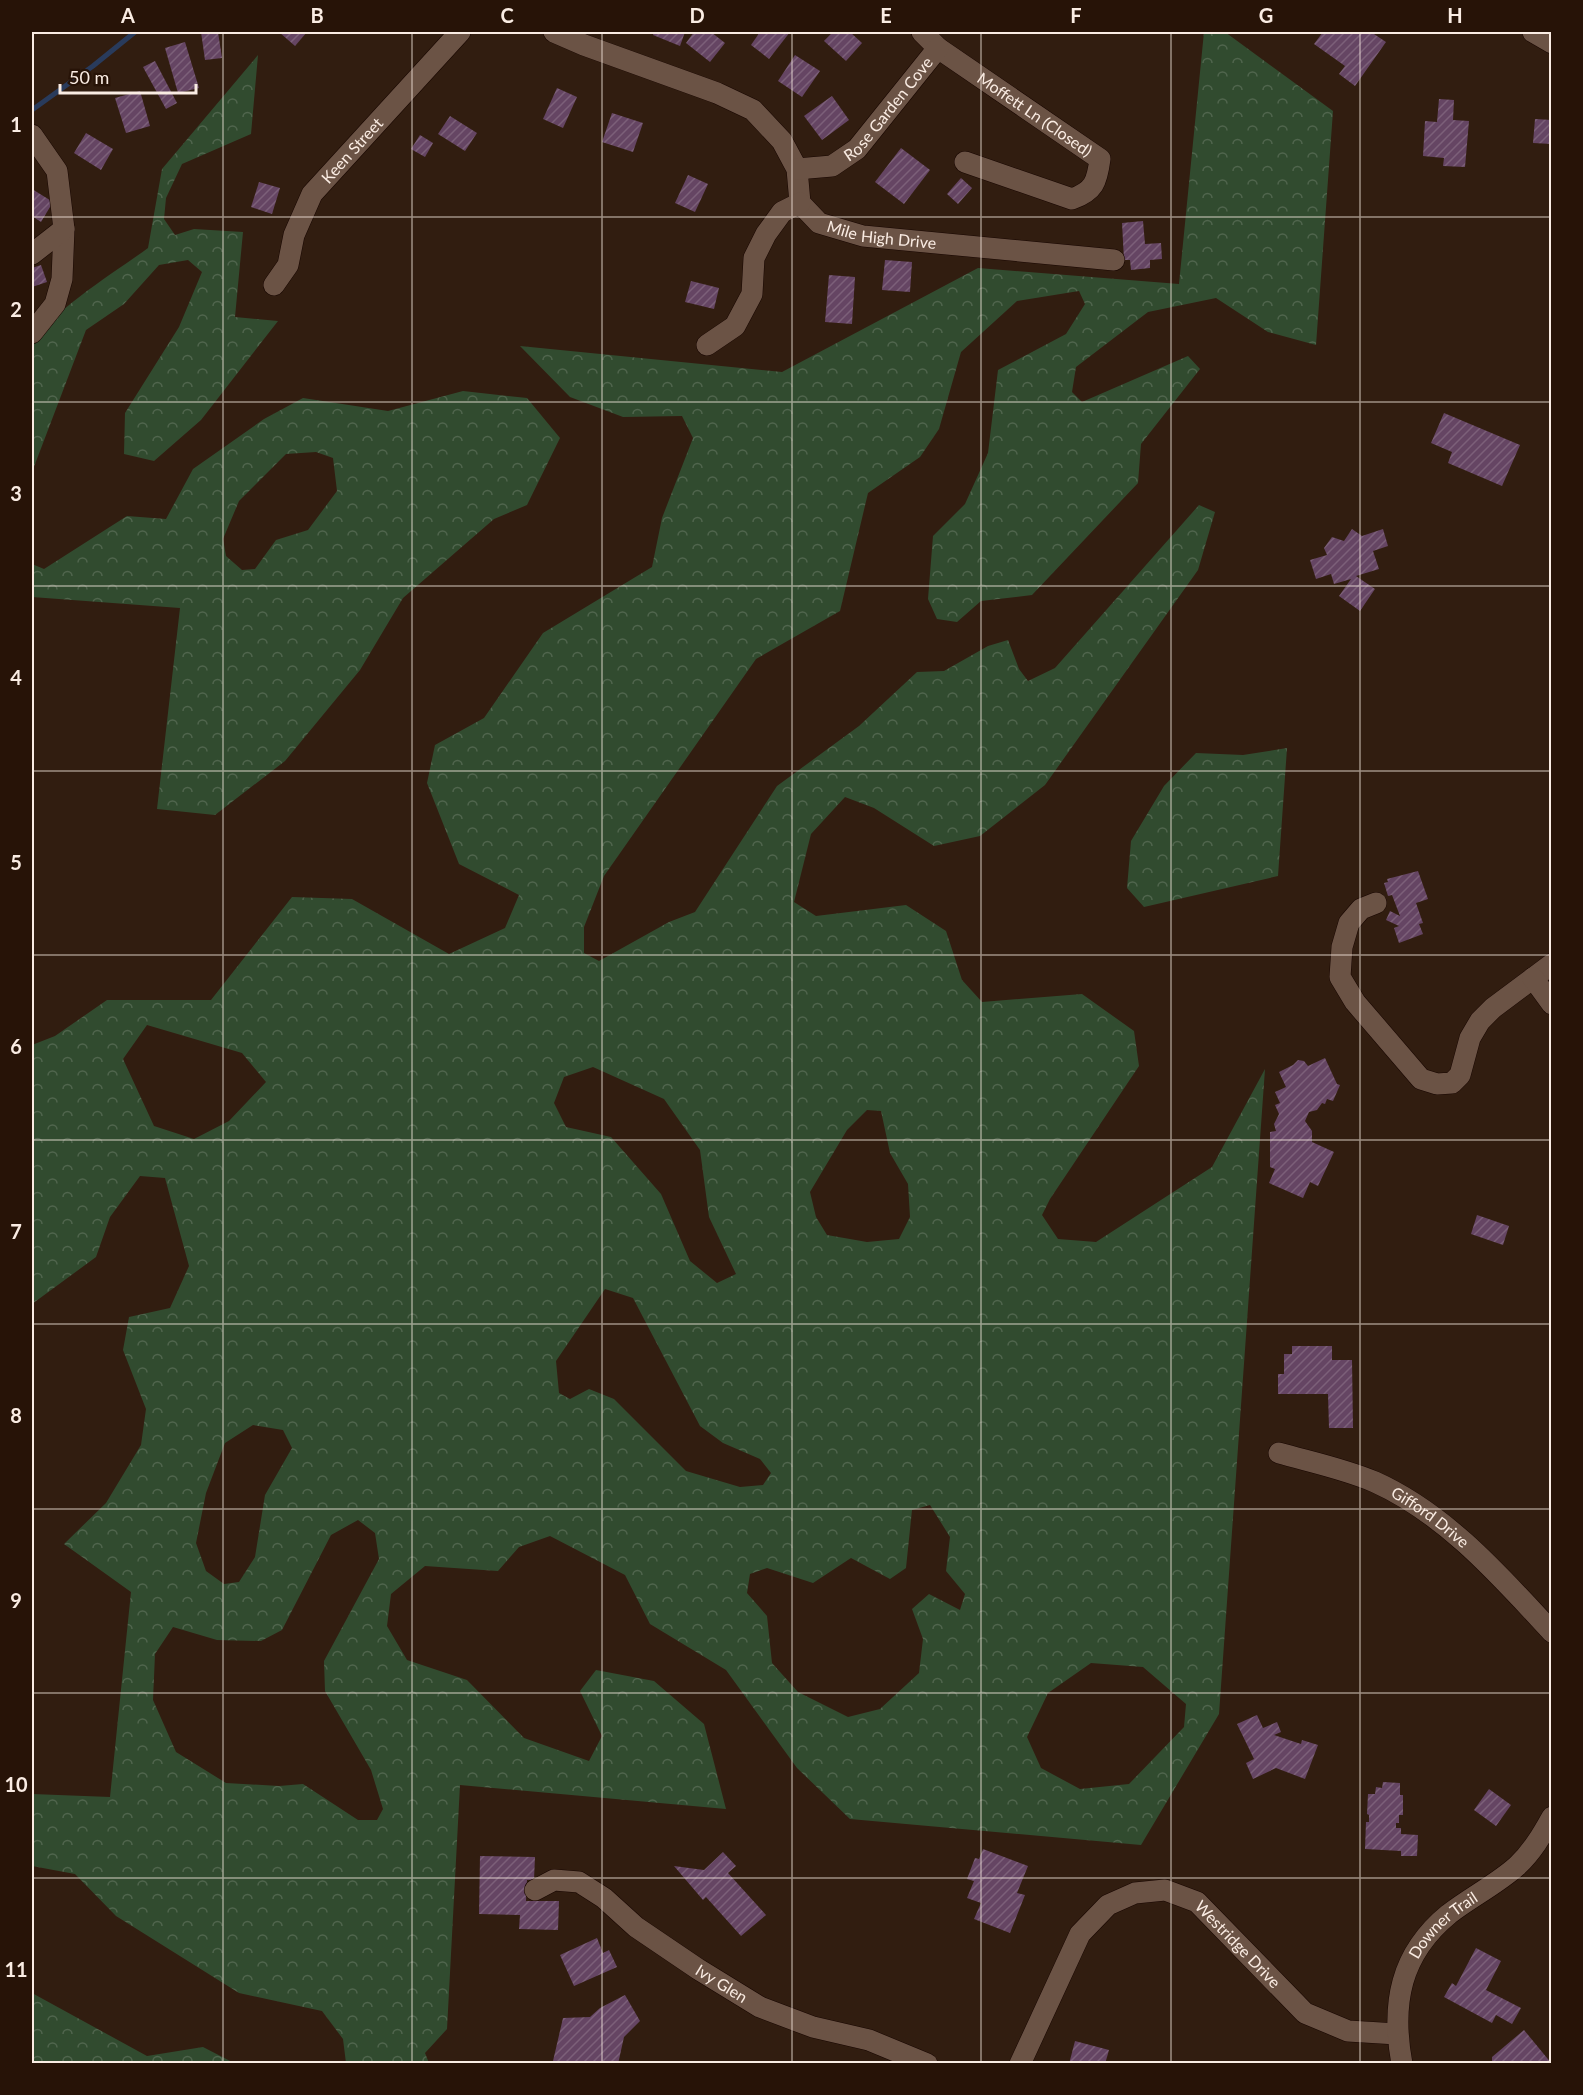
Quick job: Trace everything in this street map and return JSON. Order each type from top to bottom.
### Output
[{"type":"street","name":"Keen Street","points":[[274,285],[288,265],[294,235],[312,194],[460,32]]},
{"type":"street","points":[[554,32],[717,93],[753,110],[782,141],[797,169],[800,203],[782,212],[766,234],[754,258],[752,294],[735,327],[707,345]]},
{"type":"street","name":"Moffett Ln (Closed)","points":[[922,32],[938,48],[1100,159],[1097,179],[1086,194],[1072,199],[965,162]]},
{"type":"street","points":[[1533,32],[1551,43]]},
{"type":"street","name":"Rose Garden Cove","points":[[797,169],[832,166],[857,149],[938,48]]},
{"type":"street","points":[[32,135],[57,171],[64,229],[62,279],[55,304],[32,333]]},
{"type":"street","name":"Mile High Drive","points":[[800,203],[819,224],[863,236],[1114,260]]},
{"type":"street","points":[[32,254],[64,229]]},
{"type":"street","points":[[1376,903],[1361,909],[1348,923],[1342,947],[1340,977],[1355,1002],[1421,1079],[1437,1084],[1452,1083],[1460,1075],[1470,1038],[1480,1021],[1493,1008],[1551,964]]},
{"type":"street","points":[[1533,978],[1551,1004]]},
{"type":"street","name":"Gifford Drive","points":[[1279,1453],[1375,1482],[1420,1508],[1471,1550],[1513,1590],[1551,1632]]},
{"type":"street","name":"Downer Trail","points":[[1402,2064],[1397,2034],[1402,1982],[1416,1950],[1448,1915],[1517,1866],[1539,1840],[1551,1817]]},
{"type":"street","name":"Ivy Glen","points":[[535,1890],[554,1880],[579,1882],[604,1898],[636,1927],[760,2007],[813,2027],[869,2040],[927,2064]]},
{"type":"street","name":"Westridge Drive","points":[[1020,2064],[1080,1934],[1108,1905],[1135,1893],[1165,1890],[1197,1902],[1305,2013],[1348,2031],[1397,2034]]},
{"type":"green space","points":[[1204,32],[1225,32],[1333,111],[1316,345],[1268,332],[1216,298],[1148,312],[1076,367],[1072,392],[1082,402],[1188,356],[1200,369],[1141,444],[1138,483],[1032,595],[981,601],[957,622],[937,619],[928,599],[933,536],[965,504],[988,453],[998,370],[1066,334],[1085,304],[1079,291],[1017,301],[961,352],[939,429],[920,457],[868,493],[840,611],[756,659],[604,876],[584,927],[584,953],[599,961],[669,922],[695,912],[777,786],[859,726],[917,672],[944,671],[988,646],[1008,640],[1019,669],[1028,681],[1055,668],[1199,505],[1215,512],[1198,570],[1045,785],[980,836],[934,846],[874,808],[845,797],[811,834],[794,902],[816,916],[906,905],[946,931],[962,980],[982,1002],[1082,994],[1134,1031],[1139,1066],[1050,1199],[1042,1215],[1058,1239],[1096,1242],[1212,1167],[1265,1069],[1219,1714],[1141,1845],[850,1819],[797,1768],[726,1670],[650,1624],[625,1575],[550,1536],[519,1547],[498,1571],[425,1566],[391,1594],[387,1626],[407,1660],[467,1680],[524,1738],[589,1761],[602,1736],[580,1691],[596,1670],[654,1681],[704,1724],[726,1809],[460,1785],[447,2029],[425,2053],[429,2063],[346,2063],[343,2039],[322,2011],[239,1993],[116,1916],[75,1874],[32,1866],[32,1794],[110,1797],[131,1592],[64,1544],[106,1503],[141,1445],[146,1409],[123,1350],[129,1317],[170,1308],[189,1266],[165,1178],[140,1176],[110,1217],[96,1257],[32,1304],[32,1045],[55,1036],[107,1000],[211,1000],[292,897],[352,899],[449,954],[505,928],[519,895],[459,864],[427,783],[435,745],[484,718],[543,633],[652,567],[662,518],[693,438],[682,416],[623,417],[570,397],[520,346],[782,372],[978,268],[1179,284]],"holes":[[[147,1025],[242,1053],[266,1082],[229,1121],[194,1139],[154,1126],[123,1059]],[[593,1067],[664,1099],[700,1150],[709,1217],[736,1274],[717,1283],[690,1261],[661,1194],[611,1137],[566,1127],[554,1103],[564,1077]],[[867,1110],[881,1111],[890,1153],[908,1184],[910,1217],[899,1239],[867,1242],[827,1235],[816,1217],[810,1192],[847,1130]],[[605,1289],[633,1298],[700,1426],[723,1443],[760,1459],[771,1473],[763,1485],[740,1487],[686,1471],[614,1399],[589,1389],[570,1399],[559,1393],[556,1361]],[[253,1425],[283,1430],[292,1448],[265,1495],[255,1557],[239,1582],[224,1584],[206,1571],[196,1543],[206,1493],[225,1443]],[[930,1505],[950,1537],[946,1571],[965,1594],[960,1610],[929,1594],[912,1609],[923,1639],[919,1673],[880,1709],[848,1717],[798,1692],[772,1663],[767,1616],[747,1593],[750,1574],[767,1568],[813,1583],[851,1558],[890,1579],[906,1568],[912,1510]],[[358,1520],[375,1533],[379,1559],[324,1661],[325,1691],[371,1770],[383,1809],[377,1820],[358,1820],[303,1784],[279,1786],[226,1783],[176,1752],[153,1700],[155,1654],[173,1627],[217,1640],[261,1641],[282,1630],[331,1535]],[[1091,1663],[1143,1667],[1186,1704],[1184,1727],[1129,1784],[1080,1789],[1041,1768],[1027,1737],[1048,1693]]]},
{"type":"green space","points":[[258,55],[251,134],[182,164],[166,198],[164,219],[175,235],[194,229],[243,232],[235,317],[278,321],[201,420],[154,461],[124,454],[125,413],[179,327],[202,272],[188,260],[159,265],[124,304],[86,330],[32,472],[32,345],[41,332],[69,306],[148,248],[162,169]]},
{"type":"green space","points":[[463,391],[527,398],[560,438],[527,505],[494,519],[403,598],[360,670],[285,761],[215,815],[157,809],[180,608],[32,597],[32,564],[44,569],[127,516],[166,519],[193,469],[264,419],[303,398],[388,411]],"holes":[[[316,452],[333,458],[337,491],[308,530],[276,540],[255,569],[242,570],[226,556],[223,539],[239,501],[286,454]]]},
{"type":"green space","points":[[1287,748],[1278,876],[1144,907],[1127,888],[1131,841],[1164,786],[1196,753],[1243,755]]},
{"type":"green space","points":[[32,1993],[147,2056],[203,2047],[234,2063],[32,2063]]},
{"type":"building","points":[[201,32],[218,32],[222,58],[205,60]]},
{"type":"building","points":[[279,32],[307,32],[295,46]]},
{"type":"building","points":[[654,32],[685,32],[680,46],[653,35]]},
{"type":"building","points":[[694,32],[711,32],[725,43],[710,62],[686,43]]},
{"type":"building","points":[[760,32],[790,32],[769,59],[751,45]]},
{"type":"building","points":[[833,32],[850,32],[862,43],[846,61],[824,41]]},
{"type":"building","points":[[1323,32],[1371,32],[1386,42],[1355,86],[1339,74],[1345,66],[1314,44]]},
{"type":"building","points":[[185,42],[199,88],[178,93],[165,48]]},
{"type":"building","points":[[795,55],[820,71],[802,97],[778,81]]},
{"type":"building","points":[[155,61],[177,103],[166,109],[143,67]]},
{"type":"building","points":[[557,88],[577,97],[563,128],[543,119]]},
{"type":"building","points":[[140,91],[150,126],[126,133],[115,98]]},
{"type":"building","points":[[832,96],[849,120],[822,140],[804,116]]},
{"type":"building","points":[[1439,99],[1454,100],[1453,120],[1469,121],[1465,167],[1443,166],[1444,158],[1423,156],[1425,121],[1437,122]]},
{"type":"building","points":[[612,113],[643,123],[633,152],[602,142]]},
{"type":"building","points":[[450,116],[477,133],[465,151],[438,134]]},
{"type":"building","points":[[1535,119],[1552,120],[1552,144],[1533,143]]},
{"type":"building","points":[[86,133],[113,149],[101,170],[74,153]]},
{"type":"building","points":[[420,135],[433,143],[425,157],[411,149]]},
{"type":"building","points":[[901,148],[930,170],[904,204],[875,182]]},
{"type":"building","points":[[688,175],[708,184],[695,212],[675,203]]},
{"type":"building","points":[[961,178],[972,188],[958,204],[947,194]]},
{"type":"building","points":[[259,182],[280,188],[272,214],[251,207]]},
{"type":"building","points":[[32,189],[53,202],[41,222],[32,216]]},
{"type":"building","points":[[1143,221],[1145,244],[1161,243],[1162,259],[1150,260],[1150,268],[1131,270],[1130,260],[1124,260],[1122,223]]},
{"type":"building","points":[[885,260],[912,262],[910,292],[882,290]]},
{"type":"building","points":[[41,265],[47,282],[32,287],[32,268]]},
{"type":"building","points":[[829,275],[855,277],[852,324],[825,322]]},
{"type":"building","points":[[691,281],[719,288],[714,309],[685,302]]},
{"type":"building","points":[[1444,413],[1520,445],[1502,486],[1448,463],[1452,452],[1431,443]]},
{"type":"building","points":[[1352,529],[1362,536],[1383,529],[1388,546],[1373,551],[1379,569],[1356,576],[1375,589],[1360,611],[1339,596],[1351,579],[1334,584],[1331,574],[1316,579],[1310,560],[1327,555],[1324,548],[1332,537],[1344,541]]},
{"type":"building","points":[[1418,871],[1428,899],[1416,903],[1423,923],[1419,924],[1423,934],[1399,943],[1394,928],[1399,926],[1386,920],[1390,911],[1400,916],[1392,895],[1388,896],[1384,883],[1388,882],[1387,879]]},
{"type":"building","points":[[1325,1058],[1337,1084],[1340,1085],[1333,1101],[1327,1099],[1325,1104],[1322,1103],[1317,1110],[1309,1112],[1305,1121],[1312,1131],[1312,1142],[1334,1152],[1318,1186],[1310,1182],[1303,1198],[1269,1183],[1275,1169],[1270,1167],[1270,1132],[1276,1131],[1274,1124],[1279,1114],[1275,1105],[1280,1103],[1275,1092],[1286,1087],[1279,1072],[1298,1060],[1304,1061],[1308,1066]]},
{"type":"building","points":[[1477,1215],[1509,1226],[1503,1245],[1471,1234]]},
{"type":"building","points":[[1292,1346],[1332,1346],[1332,1360],[1352,1360],[1353,1428],[1329,1428],[1328,1394],[1278,1394],[1278,1374],[1284,1374],[1284,1354],[1292,1354]]},
{"type":"building","points":[[1257,1715],[1263,1728],[1277,1722],[1281,1732],[1274,1735],[1301,1744],[1302,1740],[1318,1745],[1305,1779],[1276,1768],[1253,1779],[1246,1763],[1254,1759],[1237,1724]]},
{"type":"building","points":[[1383,1782],[1400,1783],[1400,1795],[1403,1795],[1403,1815],[1399,1815],[1396,1828],[1401,1828],[1401,1834],[1418,1835],[1417,1856],[1401,1856],[1401,1851],[1365,1849],[1366,1822],[1369,1822],[1368,1794],[1375,1794],[1376,1787],[1382,1788]]},
{"type":"building","points":[[1489,1789],[1511,1805],[1496,1826],[1474,1810]]},
{"type":"building","points":[[983,1849],[1028,1866],[1017,1893],[1025,1895],[1010,1933],[974,1919],[981,1903],[967,1898],[974,1881],[967,1879],[975,1858],[979,1859]]},
{"type":"building","points":[[723,1852],[736,1866],[728,1873],[766,1915],[741,1936],[706,1897],[703,1900],[674,1866],[704,1870]]},
{"type":"building","points":[[480,1856],[535,1857],[534,1880],[527,1880],[526,1901],[559,1901],[558,1930],[519,1929],[520,1915],[479,1914]]},
{"type":"building","points":[[597,1938],[603,1953],[609,1950],[617,1967],[574,1986],[560,1955]]},
{"type":"building","points":[[1476,1948],[1501,1961],[1486,1990],[1521,2008],[1512,2024],[1496,2015],[1492,2023],[1444,1997],[1452,1983],[1456,1986]]},
{"type":"building","points":[[625,1995],[640,2021],[624,2037],[618,2064],[566,2064],[553,2061],[563,2018],[590,2017],[600,2008]]},
{"type":"building","points":[[1524,2030],[1552,2064],[1492,2064],[1492,2057]]},
{"type":"building","points":[[1075,2041],[1109,2050],[1105,2064],[1069,2064]]},
{"type":"waterway","points":[[32,110],[135,32]]}]
